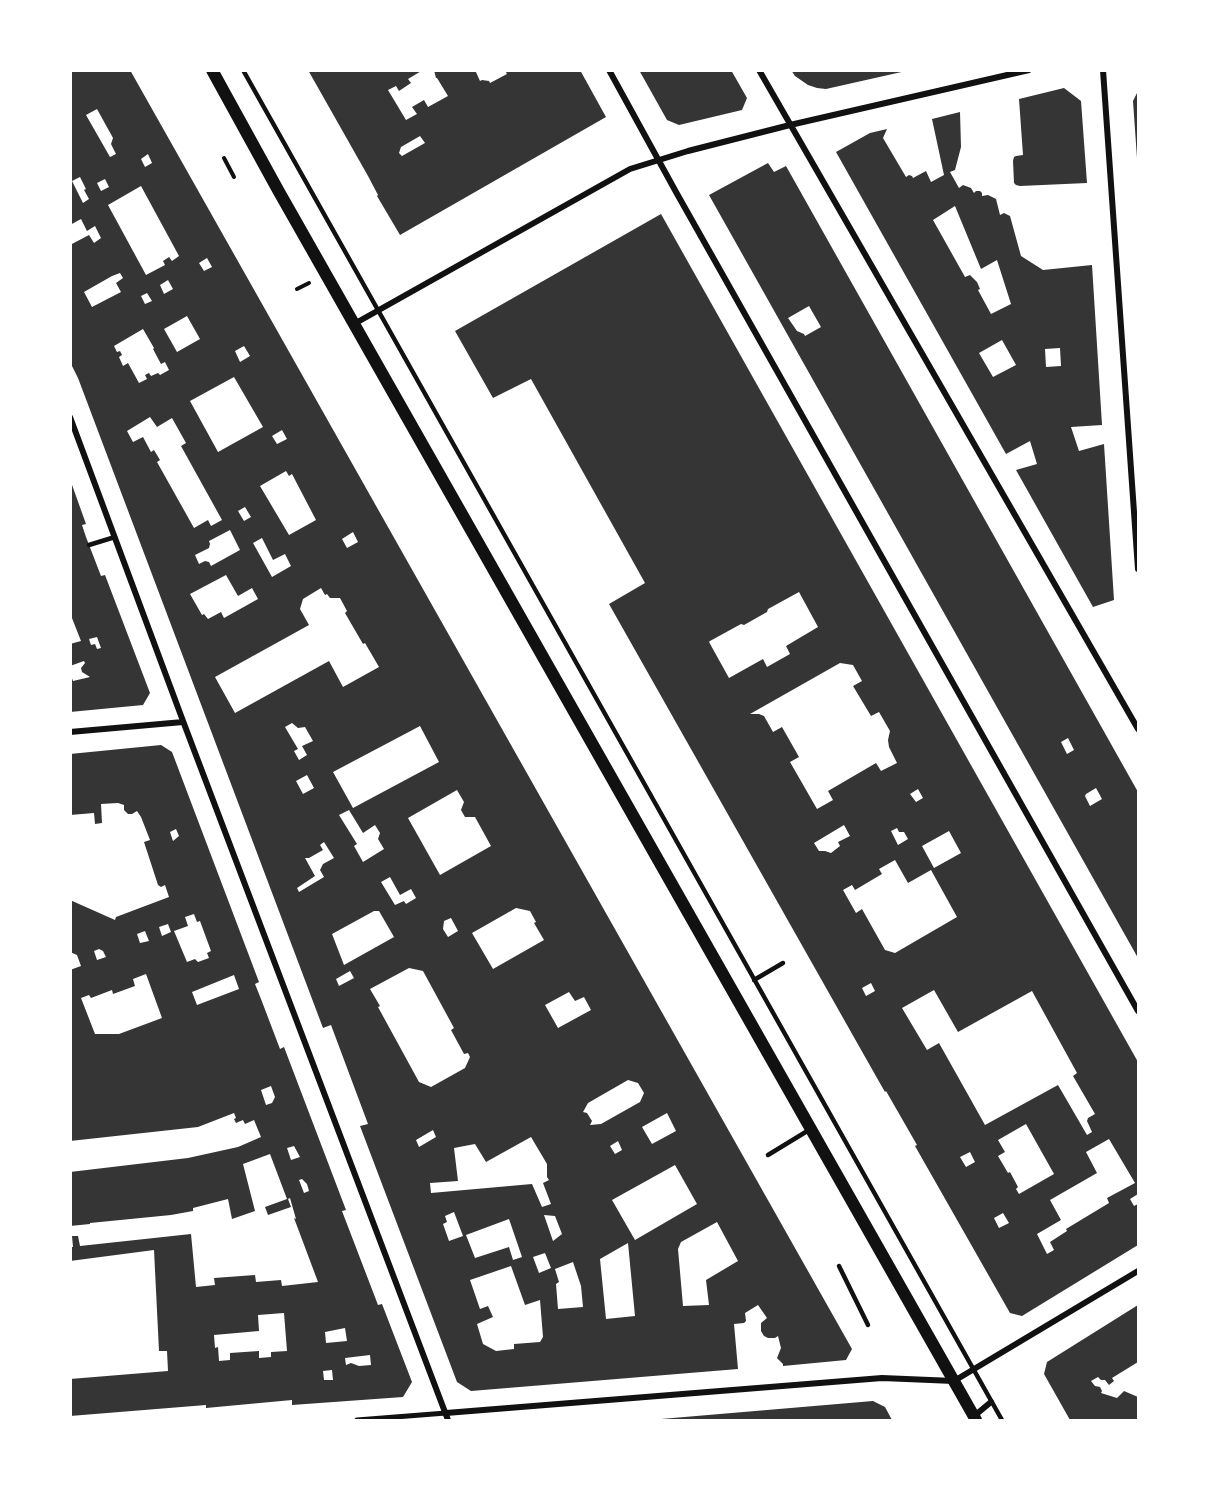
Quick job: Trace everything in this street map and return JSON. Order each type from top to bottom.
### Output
[{"type":"main road","points":[[212,70],[954,1381],[973,1419]]},
{"type":"street","points":[[609,70],[1138,1011]]},
{"type":"street","points":[[759,70],[1138,729]]},
{"type":"street","points":[[354,324],[377,309],[630,169],[790,125],[1029,70]]},
{"type":"street","points":[[1103,70],[1138,569]]},
{"type":"street","points":[[70,417],[183,722],[448,1420]]},
{"type":"street","points":[[70,732],[183,722]]},
{"type":"street","points":[[357,1420],[882,1378],[954,1381],[1138,1271]]},
{"type":"street","points":[[973,1419],[991,1402]]},
{"type":"lane","points":[[243,70],[1002,1420]]},
{"type":"lane","points":[[89,545],[115,537]]},
{"type":"lane","points":[[754,980],[783,963]]},
{"type":"lane","points":[[768,1155],[810,1129]]},
{"type":"lane","points":[[839,1266],[868,1325]]},
{"type":"path","points":[[224,158],[234,177]]},
{"type":"path","points":[[297,289],[309,283]]},
{"type":"building","points":[[70,70],[130,70],[852,1349],[846,1360],[783,1366],[777,1358],[781,1348],[778,1336],[768,1338],[761,1331],[761,1323],[767,1318],[758,1305],[745,1313],[744,1323],[734,1324],[738,1369],[471,1391],[457,1382],[360,1126],[368,1124],[331,1025],[323,1028],[70,362],[70,245],[89,235],[94,243],[101,238],[95,226],[87,231],[81,219],[70,225]],"holes":[[[97,109],[113,138],[111,144],[116,154],[110,157],[86,115]],[[148,154],[152,163],[145,167],[141,159]],[[80,177],[86,189],[84,190],[89,199],[83,203],[72,181]],[[105,179],[109,187],[101,191],[97,183]],[[141,186],[179,256],[172,261],[169,257],[163,261],[165,265],[146,275],[108,205]],[[207,258],[212,267],[204,271],[199,263]],[[120,273],[123,278],[116,283],[121,292],[92,307],[84,292]],[[168,280],[173,289],[164,294],[160,285]],[[147,293],[152,301],[145,304],[141,296]],[[187,316],[200,339],[177,352],[164,329]],[[143,329],[161,364],[165,362],[169,370],[160,375],[158,373],[151,376],[149,373],[145,375],[147,379],[139,383],[128,363],[123,366],[119,357],[122,355],[114,346]],[[244,346],[250,356],[240,362],[235,351]],[[234,377],[263,427],[218,452],[190,401]],[[150,417],[157,427],[172,418],[186,443],[181,446],[222,520],[211,526],[208,520],[194,528],[157,462],[160,460],[154,450],[151,452],[143,437],[133,442],[127,431]],[[282,430],[287,439],[277,444],[272,436]],[[286,471],[289,476],[292,474],[316,520],[289,535],[260,486]],[[245,507],[251,517],[244,521],[238,511]],[[230,530],[240,550],[211,566],[205,561],[199,564],[195,555],[209,548],[209,541]],[[353,532],[358,542],[347,548],[342,539]],[[262,538],[273,560],[285,554],[291,566],[272,577],[253,543]],[[226,575],[238,596],[252,588],[258,599],[224,618],[221,612],[208,619],[204,614],[202,615],[190,594]],[[321,588],[330,598],[340,598],[347,611],[345,613],[379,667],[343,687],[329,661],[235,713],[215,677],[309,625],[300,609],[303,599]],[[292,723],[298,728],[305,727],[313,741],[302,746],[307,755],[299,760],[294,751],[298,749],[285,727]],[[420,726],[439,762],[353,808],[333,772]],[[307,775],[314,788],[303,794],[296,781]],[[457,790],[464,802],[461,810],[465,817],[475,817],[491,846],[440,875],[408,818]],[[349,810],[363,833],[375,825],[380,833],[378,839],[384,849],[363,862],[354,846],[357,844],[339,815]],[[324,842],[334,858],[323,864],[320,870],[324,877],[299,892],[297,888],[315,876],[305,858],[323,850],[320,845]],[[390,877],[400,895],[411,889],[416,898],[406,904],[404,901],[395,905],[381,882]],[[516,908],[530,911],[536,922],[534,923],[544,940],[493,969],[472,933]],[[374,911],[379,911],[394,937],[344,965],[332,934]],[[451,918],[458,931],[448,937],[443,929],[444,921]],[[409,968],[423,971],[454,1028],[451,1030],[464,1054],[468,1053],[470,1057],[465,1068],[431,1087],[419,1082],[370,989]],[[350,971],[354,978],[339,986],[336,979]],[[569,992],[575,1001],[584,997],[591,1010],[558,1028],[545,1005]],[[628,1080],[638,1083],[644,1093],[640,1102],[601,1124],[590,1125],[592,1121],[587,1113],[583,1112],[588,1103]],[[667,1113],[676,1131],[652,1144],[642,1127]],[[433,1130],[436,1137],[419,1147],[416,1140]],[[531,1137],[547,1164],[549,1180],[543,1183],[551,1204],[542,1207],[532,1184],[431,1193],[430,1183],[458,1181],[454,1148],[475,1144],[486,1162]],[[618,1141],[622,1150],[615,1154],[610,1146]],[[675,1165],[697,1204],[635,1240],[612,1200]],[[454,1212],[463,1236],[449,1241],[443,1224],[447,1222],[445,1216]],[[544,1215],[555,1216],[562,1234],[553,1241]],[[509,1219],[522,1257],[513,1260],[509,1247],[475,1258],[466,1235]],[[717,1222],[738,1261],[706,1280],[709,1305],[683,1306],[678,1249],[681,1242]],[[628,1243],[635,1316],[606,1319],[600,1259]],[[545,1253],[551,1268],[539,1273],[533,1257]],[[573,1262],[581,1286],[583,1307],[558,1309],[556,1284],[559,1282],[555,1269]],[[511,1266],[525,1305],[540,1300],[543,1337],[540,1342],[514,1344],[514,1349],[496,1351],[483,1344],[477,1324],[493,1317],[488,1306],[480,1309],[470,1280]]]},
{"type":"building","points":[[308,70],[423,70],[408,79],[411,83],[399,91],[396,86],[388,90],[406,120],[417,114],[412,107],[424,100],[428,107],[448,96],[436,78],[434,70],[475,70],[480,81],[490,83],[507,74],[505,70],[580,70],[606,117],[400,235]],"holes":[[[420,136],[425,143],[402,156],[399,153],[401,147]]]},
{"type":"building","points":[[639,70],[731,70],[747,98],[742,110],[679,125],[667,120]]},
{"type":"building","points":[[791,70],[906,71],[826,89],[808,85],[795,76]]},
{"type":"building","points":[[1064,88],[1081,101],[1087,183],[1016,185],[1013,161],[1014,157],[1023,155],[1019,99]]},
{"type":"building","points":[[1138,91],[1138,158],[1137,158],[1133,101]]},
{"type":"building","points":[[960,112],[961,147],[955,170],[950,172],[959,188],[963,185],[971,188],[974,193],[980,191],[982,196],[988,195],[996,199],[1000,215],[1004,213],[1010,216],[1021,256],[1043,270],[1092,265],[1102,425],[1071,427],[1079,451],[1104,444],[1114,600],[1093,607],[1016,470],[1037,464],[1030,441],[1006,454],[836,152],[870,133],[887,129],[883,138],[906,177],[909,175],[913,178],[926,171],[931,182],[944,175],[932,119]],"holes":[[[955,206],[981,269],[997,260],[1011,304],[991,314],[978,290],[980,289],[977,282],[970,275],[965,277],[933,220]],[[1002,340],[1016,365],[993,377],[979,353]],[[1060,348],[1061,366],[1046,367],[1045,349]]]},
{"type":"building","points":[[768,163],[774,172],[786,166],[1138,792],[1138,958],[709,195]],"holes":[[[809,306],[821,327],[805,336],[797,331],[788,318]],[[1068,738],[1074,750],[1067,754],[1061,742]],[[1096,788],[1102,799],[1090,806],[1086,794]]]},
{"type":"building","points":[[661,214],[1138,1062],[1138,1194],[1130,1199],[1134,1206],[1138,1204],[1138,1245],[1022,1316],[1010,1313],[609,604],[645,583],[531,379],[493,398],[455,331]],"holes":[[[799,592],[818,627],[786,646],[790,654],[767,667],[763,659],[729,678],[709,642],[767,612],[768,609]],[[840,663],[853,665],[862,681],[853,686],[871,716],[879,712],[890,731],[889,747],[897,763],[881,771],[876,763],[828,791],[833,800],[817,809],[790,762],[799,757],[782,727],[773,732],[764,716],[750,714]],[[918,789],[923,798],[916,802],[910,794]],[[844,825],[850,836],[838,842],[840,846],[831,853],[819,851],[814,843]],[[897,828],[899,832],[904,832],[908,839],[898,845],[891,831]],[[949,831],[961,853],[934,868],[922,846]],[[895,860],[908,883],[931,870],[957,917],[895,953],[885,950],[862,909],[856,913],[843,890],[852,885],[855,890],[882,874],[879,869]],[[871,983],[875,991],[866,996],[862,988]],[[934,990],[958,1032],[1032,991],[1077,1073],[1073,1076],[1095,1114],[1087,1121],[1092,1132],[1087,1135],[1058,1085],[985,1125],[939,1043],[927,1050],[902,1008]],[[1026,1124],[1054,1174],[1019,1194],[1010,1172],[1008,1173],[998,1156],[1005,1152],[998,1140]],[[1109,1139],[1135,1183],[1107,1198],[1109,1203],[1066,1229],[1067,1231],[1050,1242],[1054,1250],[1047,1254],[1037,1234],[1061,1220],[1050,1200],[1097,1173],[1086,1152]],[[970,1152],[975,1162],[966,1167],[960,1157]],[[1003,1213],[1009,1223],[999,1228],[994,1218]]]},
{"type":"building","points":[[71,482],[86,524],[82,525],[86,537],[101,576],[105,575],[150,693],[143,705],[70,712],[70,673],[73,681],[90,677],[82,672],[84,661],[70,666],[70,644],[81,641],[70,613]],"holes":[[[97,637],[101,648],[97,649],[95,644],[91,645],[89,639]]]},
{"type":"building","points":[[161,745],[172,752],[259,982],[255,984],[280,1049],[284,1047],[346,1210],[342,1211],[378,1305],[382,1304],[412,1382],[403,1397],[292,1405],[292,1400],[70,1416],[70,1379],[168,1371],[167,1351],[159,1351],[154,1250],[70,1261],[70,1247],[73,1247],[72,1236],[78,1236],[80,1246],[191,1234],[196,1287],[215,1285],[214,1278],[255,1275],[256,1282],[281,1280],[282,1286],[318,1282],[294,1218],[296,1219],[290,1198],[288,1199],[291,1207],[268,1215],[265,1207],[287,1199],[270,1154],[243,1164],[255,1211],[232,1219],[228,1199],[193,1208],[193,1211],[171,1215],[70,1226],[70,1172],[188,1158],[238,1147],[261,1137],[254,1120],[245,1124],[243,1120],[236,1123],[234,1113],[198,1127],[70,1141],[70,970],[81,966],[77,955],[70,952],[70,900],[115,920],[116,917],[169,897],[165,885],[161,887],[158,885],[144,842],[150,840],[137,811],[128,814],[124,810],[124,805],[101,804],[102,823],[95,824],[94,813],[70,815],[70,754]],"holes":[[[176,829],[179,836],[173,841],[170,832]],[[194,914],[197,922],[200,921],[211,951],[207,953],[209,958],[198,962],[195,959],[187,962],[174,931],[188,926],[185,917]],[[168,924],[171,932],[162,936],[159,927]],[[145,931],[149,941],[140,943],[137,934]],[[99,949],[106,957],[97,960],[94,951]],[[146,974],[162,1018],[119,1034],[95,1034],[81,998],[89,995],[91,998],[112,990],[113,994],[135,986],[133,979]],[[234,975],[239,989],[197,1005],[192,992]],[[271,1086],[275,1097],[272,1103],[266,1105],[261,1090]],[[294,1146],[300,1157],[291,1160],[287,1148]],[[302,1179],[307,1184],[309,1191],[304,1193],[299,1180]],[[284,1313],[287,1351],[271,1352],[271,1357],[259,1358],[259,1351],[230,1353],[230,1360],[219,1361],[214,1335],[259,1331],[258,1315]],[[345,1328],[347,1341],[326,1343],[325,1332]],[[370,1355],[371,1365],[359,1366],[351,1363],[346,1365],[345,1358]],[[332,1370],[333,1380],[324,1380],[323,1371]]]},
{"type":"building","points":[[1138,1305],[1138,1362],[1112,1378],[1114,1381],[1109,1385],[1098,1377],[1091,1381],[1095,1386],[1100,1387],[1101,1393],[1117,1398],[1124,1391],[1138,1397],[1138,1420],[1070,1420],[1044,1374],[1047,1362]]},
{"type":"building","points":[[873,1401],[885,1407],[892,1420],[661,1420],[661,1419]]}]
